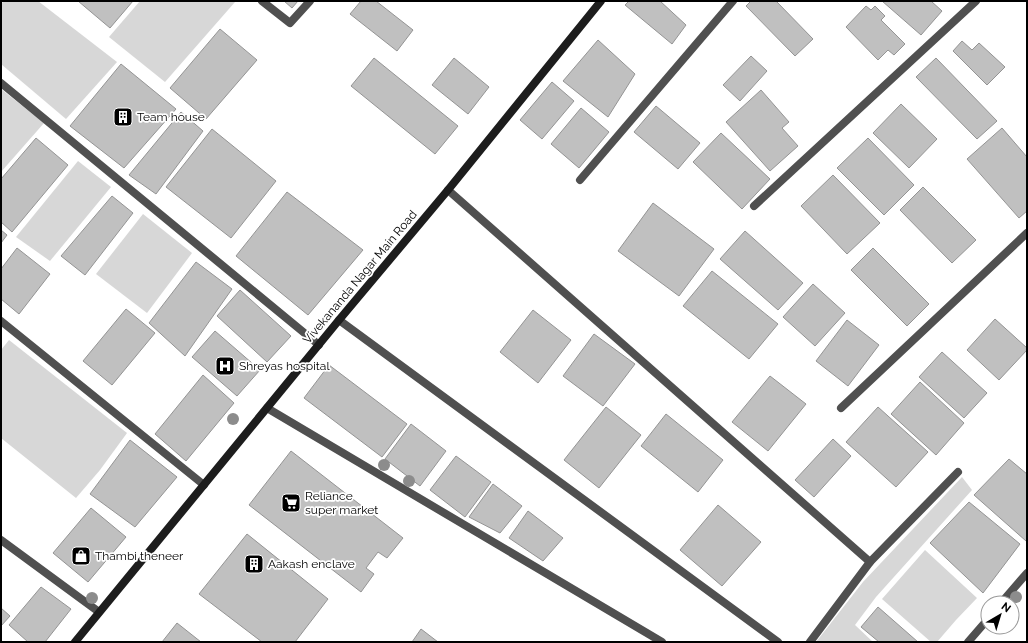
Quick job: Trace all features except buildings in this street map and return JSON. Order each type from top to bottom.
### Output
[{"type":"main road","name":"Vivekananda Nagar Main Road","points":[[75,642],[339,320],[448,190],[601,1]]},
{"type":"street","points":[[262,1],[290,23],[310,1]]},
{"type":"street","points":[[580,180],[733,1]]},
{"type":"street","points":[[754,206],[976,1]]},
{"type":"street","points":[[1,83],[319,345]]},
{"type":"street","points":[[448,190],[870,562]]},
{"type":"street","points":[[841,408],[1027,233]]},
{"type":"street","points":[[339,320],[778,642]]},
{"type":"street","points":[[1,321],[204,485]]},
{"type":"street","points":[[267,408],[662,642]]},
{"type":"street","points":[[810,642],[870,562],[958,472]]},
{"type":"street","points":[[1,540],[99,612]]},
{"type":"street","points":[[1008,595],[1027,573]]},
{"type":"street","points":[[968,642],[980,628]]},
{"type":"shaded area","points":[[4,1],[38,1],[117,62],[66,119],[1,64],[1,4]]},
{"type":"shaded area","points":[[140,1],[235,2],[165,82],[109,37]]},
{"type":"shaded area","points":[[1,89],[44,123],[1,172]]},
{"type":"shaded area","points":[[78,161],[111,187],[50,261],[16,237]]},
{"type":"shaded area","points":[[143,214],[192,253],[147,313],[96,274]]},
{"type":"shaded area","points":[[9,340],[127,433],[100,470],[76,498],[1,438],[1,350]]},
{"type":"shaded area","points":[[962,477],[972,490],[876,597],[855,625],[873,642],[816,642],[863,582]]},
{"type":"shaded area","points":[[925,550],[977,598],[937,642],[931,642],[882,599]]},
{"type":"place","name":"Team house","points":[[123,117]]},
{"type":"place","name":"Shreyas hospital","points":[[225,366]]},
{"type":"place","name":"Reliance super market","points":[[291,503]]},
{"type":"place","name":"Thambi theneer","points":[[81,556]]},
{"type":"place","name":"Aakash enclave","points":[[254,564]]}]
